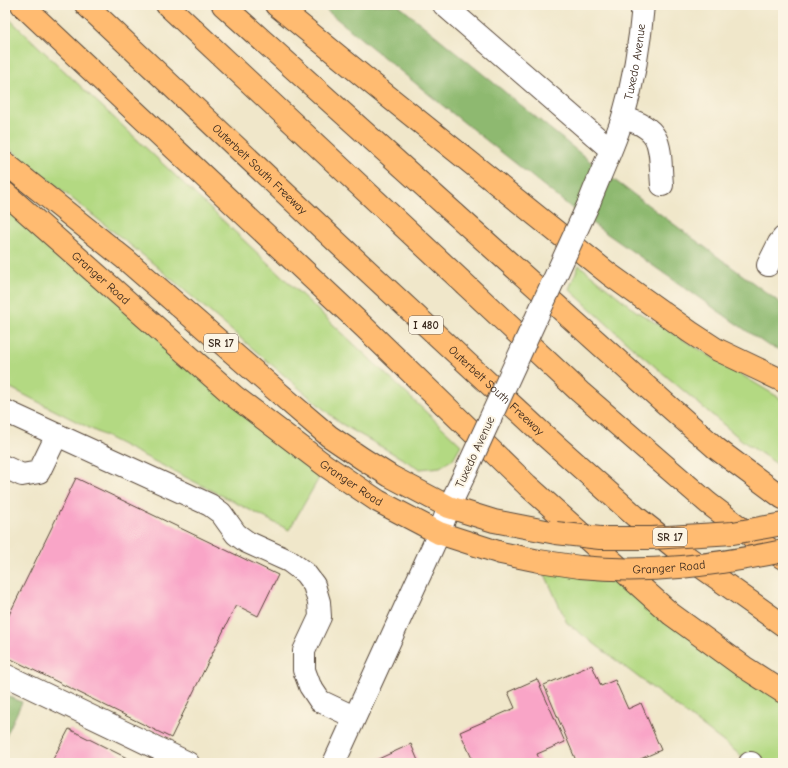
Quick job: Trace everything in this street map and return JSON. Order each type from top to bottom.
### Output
[{"type":"main road","points":[[22,5],[364,327],[526,485],[671,614],[744,667],[783,692]]},
{"type":"main road","name":"Outerbelt South Freeway","points":[[86,5],[342,247],[542,433],[635,516],[683,554],[783,625]]},
{"type":"main road","points":[[167,5],[580,392],[708,502],[759,542],[783,558]]},
{"type":"main road","points":[[223,5],[717,449],[783,498]]},
{"type":"main road","points":[[276,5],[609,274],[716,349],[783,381]]},
{"type":"main road","name":"SR 17","points":[[5,163],[125,259],[329,436],[390,476],[449,507],[509,525],[556,533],[600,538],[652,538],[733,533],[783,524]]},
{"type":"main road","name":"Granger Road","points":[[5,193],[234,396],[307,452],[352,484],[378,501],[439,533],[501,553],[539,561],[604,570],[660,569],[697,566],[783,551]]},
{"type":"street","points":[[444,5],[610,149]]},
{"type":"street","name":"Tuxedo Avenue","points":[[334,763],[439,533],[449,507],[589,203],[622,118],[633,80],[640,46],[643,5]]},
{"type":"street","points":[[622,118],[633,120],[647,127],[657,138],[662,186]]},
{"type":"street","points":[[768,265],[783,238]]},
{"type":"street","points":[[5,411],[210,505],[221,513],[236,534],[247,542],[289,561],[306,573],[314,585],[319,602],[320,617],[304,651],[304,670],[310,686],[320,702],[354,717]]},
{"type":"street","points":[[5,467],[22,475],[39,472],[57,435]]},
{"type":"street","points":[[5,675],[188,763]]},
{"type":"green space","points":[[320,5],[398,5],[602,171],[783,305],[783,351],[767,345],[583,217],[442,105]]},
{"type":"green space","points":[[5,15],[461,445],[453,459],[440,467],[420,469],[340,423],[149,260],[5,145]]},
{"type":"green space","points":[[5,193],[326,466],[289,530],[5,385]]},
{"type":"green space","points":[[579,265],[636,311],[783,400],[783,468],[744,442],[632,347],[569,289]]},
{"type":"green space","points":[[539,561],[603,570],[783,692],[783,763],[751,763],[567,623]]},
{"type":"green space","points":[[5,695],[22,702],[5,738]]},
{"type":"building","points":[[76,478],[278,575],[258,616],[236,605],[171,738],[5,656],[5,623]]},
{"type":"building","points":[[592,665],[601,686],[615,680],[628,709],[641,703],[661,750],[636,761],[637,763],[577,763],[544,685]]},
{"type":"building","points":[[537,679],[565,742],[537,754],[541,763],[474,763],[460,732],[515,708],[508,692]]},
{"type":"building","points":[[69,729],[137,763],[56,763],[52,761]]},
{"type":"building","points":[[411,744],[419,763],[375,763],[374,761]]}]
